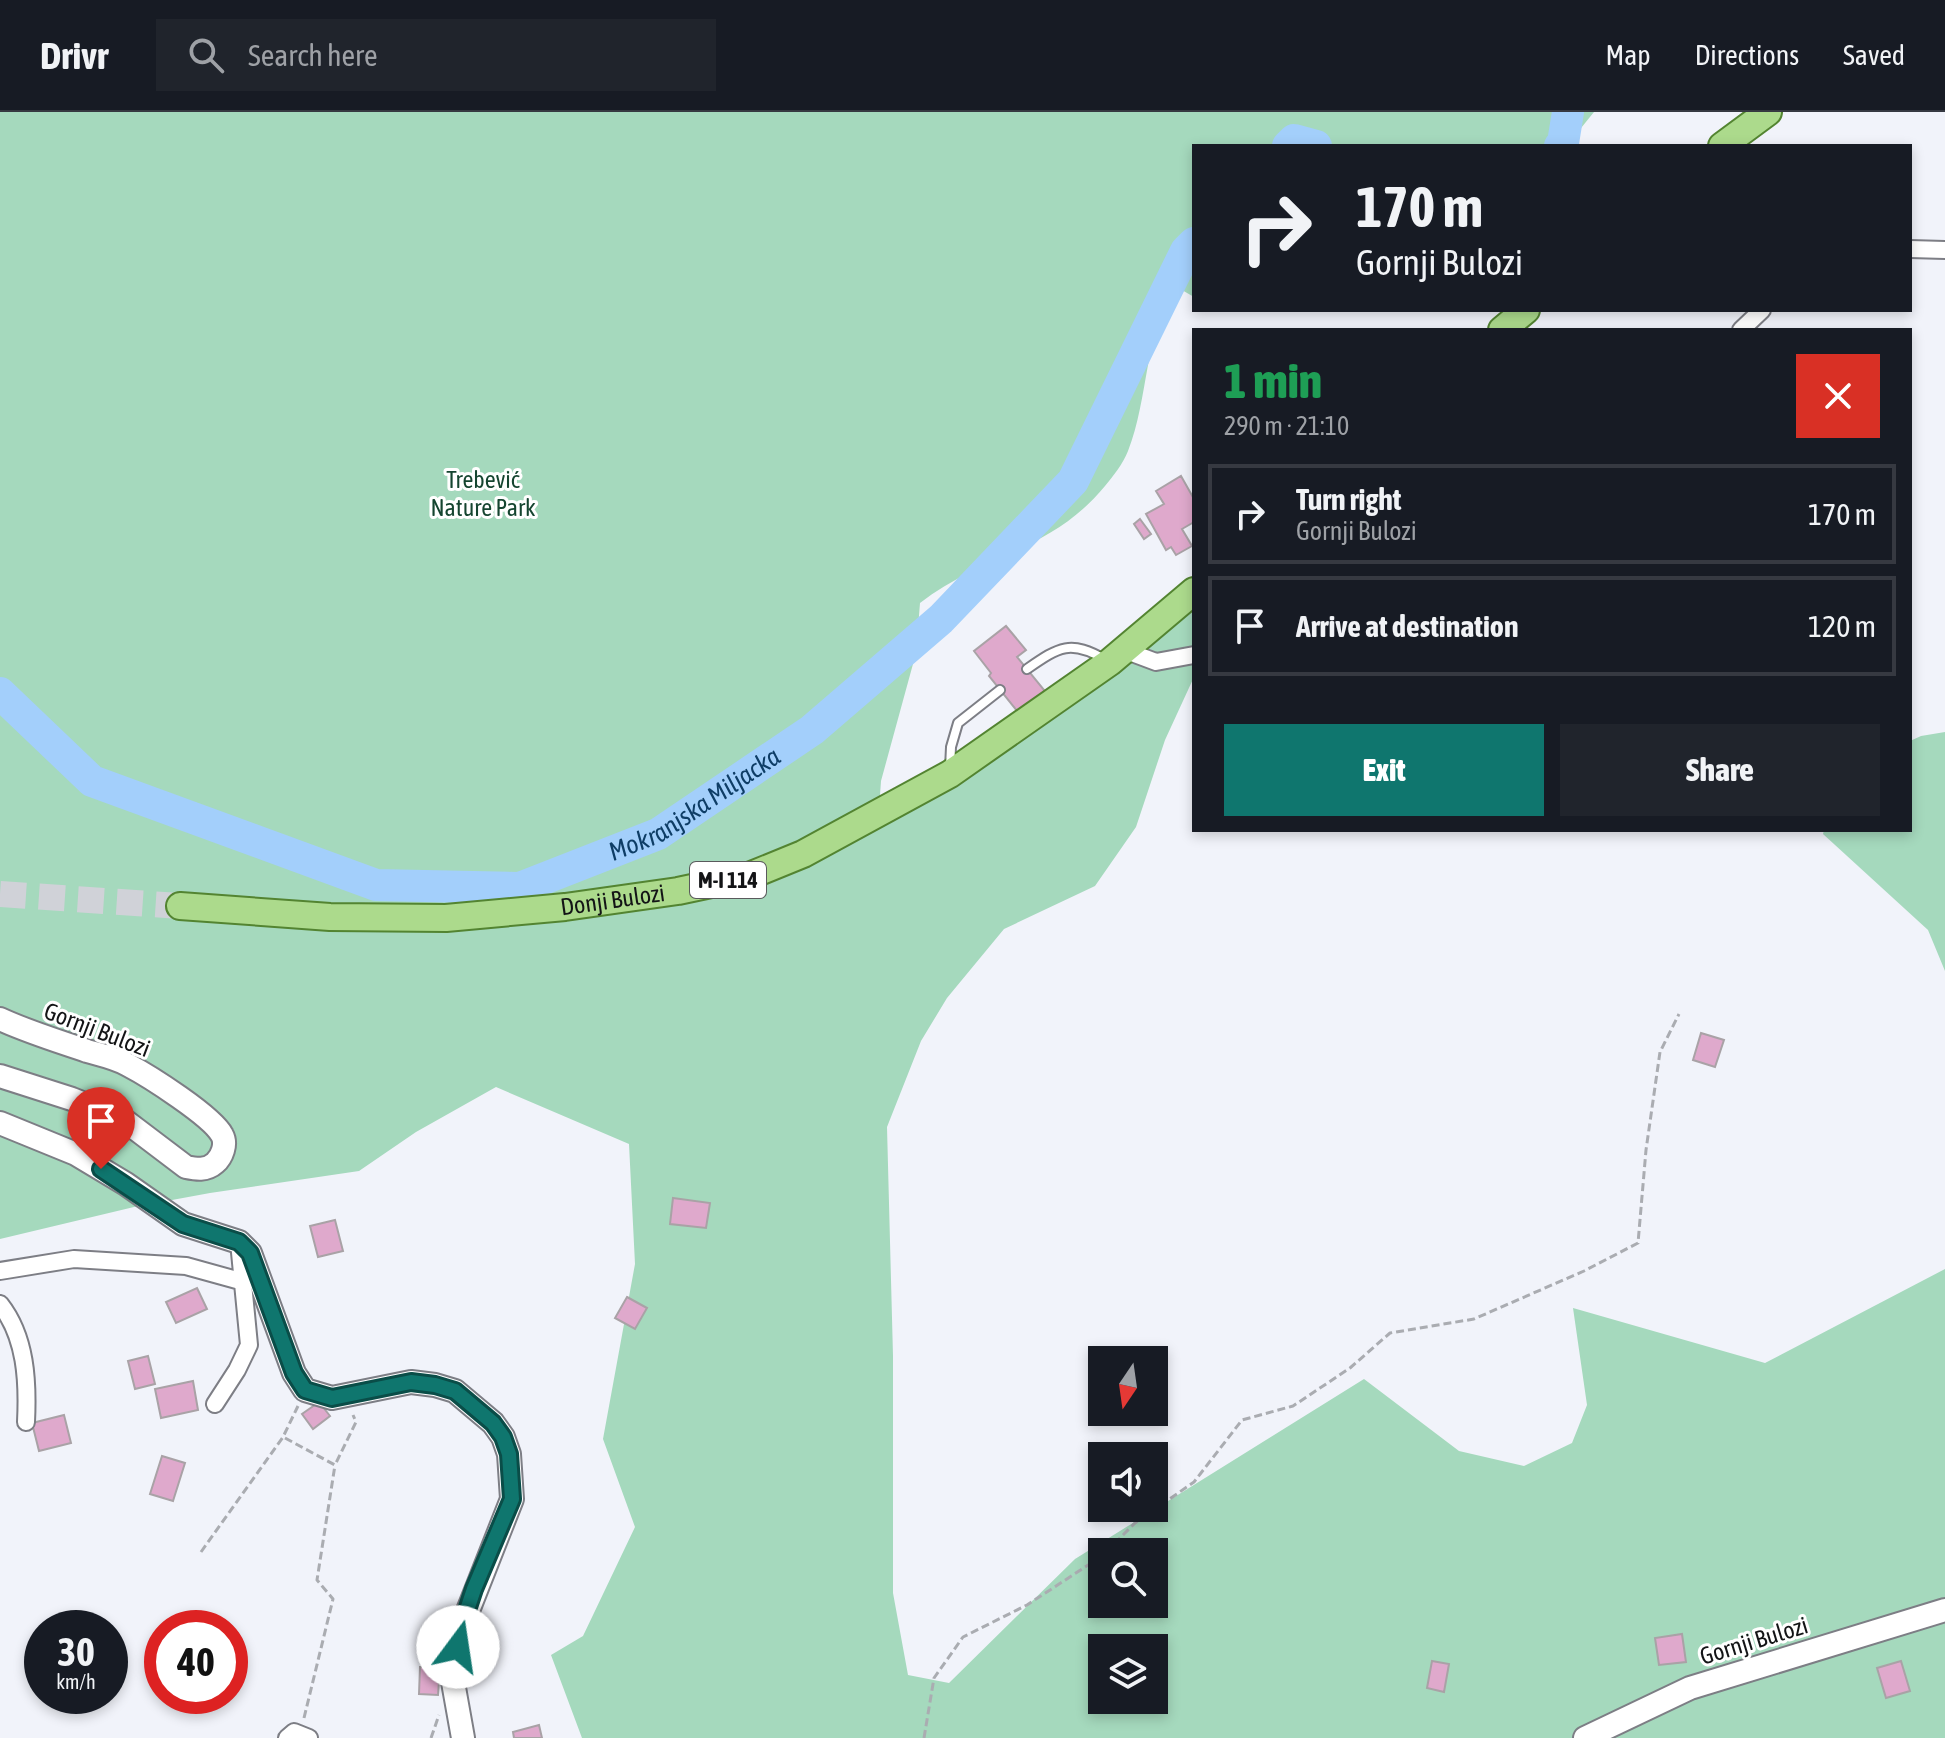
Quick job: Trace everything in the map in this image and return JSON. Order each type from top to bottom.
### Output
[{"type":"main road","points":[[1725,144],[1768,112]]},
{"type":"main road","points":[[1504,328],[1524,312]]},
{"type":"main road","name":"Donji Bulozi","points":[[180,906],[330,917],[446,918],[565,907],[678,891],[749,876],[803,854],[950,774],[1117,656],[1192,593]]},
{"type":"street","points":[[1912,249],[1945,250]]},
{"type":"street","points":[[1743,328],[1760,312]]},
{"type":"street","points":[[1117,656],[1156,662],[1192,655]]},
{"type":"street","name":"Gornji Bulozi","points":[[0,1019],[126,1064],[211,1122],[222,1136],[223,1150],[218,1160],[209,1167],[186,1167],[124,1120],[72,1099],[0,1076]]},
{"type":"street","points":[[0,1123],[76,1154],[183,1224],[239,1242],[250,1253],[294,1373],[305,1390],[332,1398],[411,1382],[435,1385],[455,1391],[493,1423],[509,1454],[512,1499],[460,1631],[453,1682],[463,1738]]},
{"type":"street","points":[[215,1404],[249,1345],[239,1242]]},
{"type":"street","points":[[0,1271],[74,1259],[186,1266],[244,1282]]},
{"type":"street","points":[[0,1304],[14,1324],[28,1384],[26,1422]]},
{"type":"street","name":"Gornji Bulozi","points":[[1585,1738],[1690,1688],[1945,1610]]},
{"type":"lane","points":[[1027,669],[1055,650],[1071,646],[1117,656]]},
{"type":"lane","points":[[950,774],[951,747],[958,723],[1000,690]]},
{"type":"path","points":[[1120,1538],[1135,1523],[1194,1482],[1242,1420],[1293,1406],[1350,1368],[1390,1333],[1474,1319],[1584,1271],[1638,1243],[1646,1150],[1660,1052],[1679,1014]]},
{"type":"path","points":[[201,1552],[283,1437],[305,1390]]},
{"type":"path","points":[[299,1736],[333,1599],[317,1580],[335,1465],[356,1422],[347,1396]]},
{"type":"path","points":[[283,1437],[335,1465]]},
{"type":"path","points":[[924,1738],[934,1678],[963,1637],[1027,1605],[1088,1565]]},
{"type":"green space","name":"Trebević Nature Park","points":[[0,112],[1594,112],[1577,133],[1574,144],[1192,144],[1192,296],[1175,286],[1165,305],[1152,345],[1135,431],[1118,470],[1084,508],[1062,525],[944,587],[920,603],[916,653],[881,781],[883,804],[919,784],[1192,590],[1192,681],[1165,740],[1136,827],[1095,886],[1004,929],[947,998],[921,1041],[887,1127],[893,1356],[893,1593],[908,1675],[949,1683],[1075,1559],[1088,1551],[1088,1618],[1168,1618],[1168,1538],[1109,1538],[1134,1522],[1168,1522],[1168,1501],[1364,1379],[1459,1451],[1524,1466],[1572,1443],[1587,1405],[1573,1308],[1765,1363],[1945,1269],[1945,1738],[582,1738],[551,1655],[583,1636],[635,1527],[603,1439],[635,1264],[629,1144],[496,1087],[416,1132],[359,1171],[134,1207],[0,1239]]},
{"type":"green space","points":[[1945,732],[1945,971],[1928,930],[1823,834],[1912,832],[1912,740]]},
{"type":"building","points":[[1181,476],[1192,495],[1192,523],[1182,529],[1192,546],[1176,555],[1171,547],[1166,550],[1146,514],[1164,504],[1156,491]]},
{"type":"building","points":[[1140,519],[1151,534],[1144,539],[1134,524]]},
{"type":"building","points":[[1006,626],[1026,650],[1017,657],[1049,696],[1022,717],[989,676],[991,673],[974,651]]},
{"type":"building","points":[[1701,1033],[1724,1040],[1715,1067],[1693,1060]]},
{"type":"building","points":[[673,1198],[710,1203],[706,1228],[670,1224]]},
{"type":"building","points":[[335,1220],[343,1251],[318,1257],[310,1226]]},
{"type":"building","points":[[197,1288],[207,1309],[176,1323],[166,1302]]},
{"type":"building","points":[[627,1297],[647,1308],[635,1329],[615,1318]]},
{"type":"building","points":[[148,1356],[155,1384],[135,1389],[128,1361]]},
{"type":"building","points":[[193,1381],[198,1410],[161,1418],[155,1389]]},
{"type":"building","points":[[319,1402],[330,1416],[313,1429],[302,1414]]},
{"type":"building","points":[[64,1415],[71,1443],[39,1451],[32,1423]]},
{"type":"building","points":[[162,1456],[185,1463],[173,1501],[150,1494]]},
{"type":"building","points":[[1682,1634],[1686,1662],[1659,1665],[1655,1638]]},
{"type":"building","points":[[1432,1661],[1449,1664],[1444,1692],[1427,1688]]},
{"type":"building","points":[[1901,1661],[1910,1691],[1886,1698],[1877,1668]]},
{"type":"building","points":[[420,1667],[440,1667],[438,1695],[419,1694]]},
{"type":"building","points":[[539,1725],[542,1738],[514,1738],[513,1732]]},
{"type":"waterway","name":"Mokranjska Miljacka","points":[[1562,144],[1568,112]]},
{"type":"waterway","name":"Mokranjska Miljacka","points":[[1290,144],[1294,140],[1309,144]]},
{"type":"waterway","name":"Mokranjska Miljacka","points":[[0,693],[92,781],[376,885],[520,888],[658,834],[812,730],[941,619],[1073,481],[1186,251],[1192,245]]},
{"type":"tunnel","points":[[0,894],[180,906]]},
{"type":"route","points":[[101,1169],[183,1224],[239,1242],[250,1253],[294,1373],[305,1390],[332,1398],[411,1382],[435,1385],[455,1391],[493,1423],[503,1437],[509,1454],[512,1499],[474,1589],[458,1647]]}]
